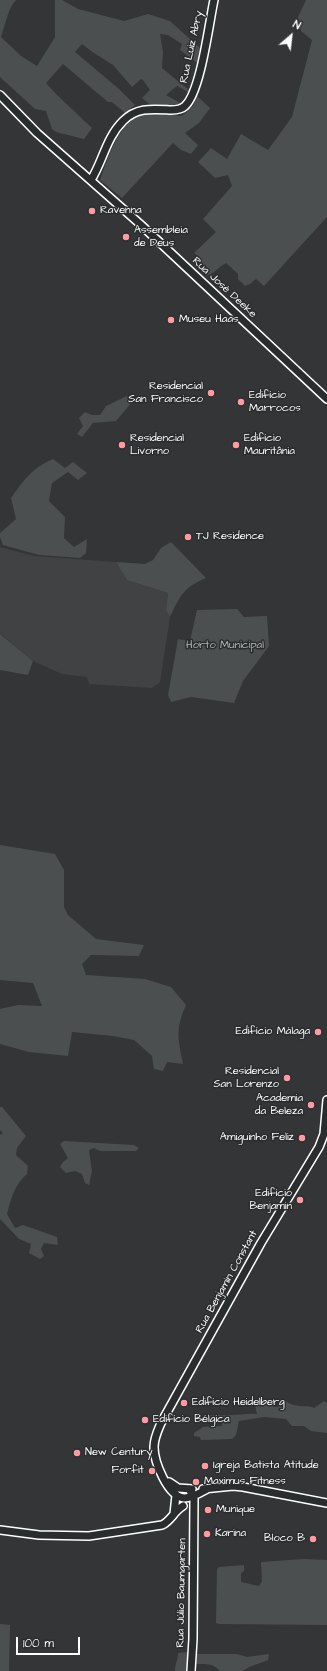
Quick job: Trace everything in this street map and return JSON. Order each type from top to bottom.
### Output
[{"type":"street","name":"Rua Luiz Abry","points":[[91,180],[111,136],[126,118],[142,109],[174,110],[185,106],[190,99],[200,74],[214,0]]},
{"type":"street","name":"Rua José Deeke","points":[[0,96],[38,133],[143,227],[327,399]]},
{"type":"street","name":"Rua Benjamin Constant","points":[[185,1506],[178,1502],[176,1495],[167,1485],[157,1463],[154,1447],[158,1430],[261,1243],[319,1147],[324,1134],[327,1100]]},
{"type":"street","points":[[163,1476],[174,1486],[181,1489],[207,1489],[233,1486],[244,1487],[327,1503]]},
{"type":"street","points":[[174,1514],[176,1495],[181,1489]]},
{"type":"street","points":[[189,1489],[194,1498]]},
{"type":"street","points":[[0,1530],[39,1535],[89,1536],[129,1529],[157,1527],[167,1522],[174,1514],[185,1506],[191,1504],[194,1498],[207,1489]]},
{"type":"street","points":[[176,1495],[183,1498],[194,1498]]},
{"type":"street","name":"Rua Júlio Baumgarten","points":[[191,1671],[193,1639],[194,1498]]},
{"type":"street","points":[[185,1506],[194,1515]]},
{"type":"shaded area","points":[[0,547],[34,556],[116,562],[127,580],[168,593],[166,609],[170,617],[160,682],[152,688],[89,684],[87,677],[62,674],[33,661],[0,634]]},
{"type":"green space","points":[[0,0],[16,0],[9,12],[1,37],[21,56],[37,66],[55,37],[55,0],[62,0],[78,9],[124,21],[148,14],[170,21],[200,48],[197,63],[180,50],[182,44],[168,35],[160,34],[163,52],[162,68],[190,91],[188,92],[177,86],[166,95],[182,104],[176,107],[152,106],[142,98],[150,90],[143,80],[141,79],[132,87],[113,65],[82,44],[75,52],[119,89],[135,105],[125,113],[112,102],[108,102],[63,64],[46,83],[92,128],[84,139],[56,132],[52,129],[46,111],[35,109],[0,77]]},
{"type":"green space","points":[[306,0],[327,0],[327,217],[264,286],[256,279],[245,286],[238,279],[238,274],[226,263],[206,276],[202,272],[203,265],[198,256],[194,253],[216,232],[203,219],[232,186],[228,175],[215,178],[198,162],[211,148],[227,159],[241,134],[268,150],[292,117],[312,40],[301,31],[297,19]]},
{"type":"green space","points":[[197,96],[210,108],[199,123],[185,133],[198,145],[191,154],[181,150],[173,143],[122,198],[100,180],[117,138],[132,120],[141,115],[151,113],[182,116],[193,106]]},
{"type":"green space","points":[[127,396],[132,402],[116,421],[93,423],[82,437],[77,434],[83,426],[79,418],[85,412],[92,415],[100,415],[106,406]]},
{"type":"green space","points":[[53,459],[65,468],[73,462],[87,473],[78,480],[68,472],[52,483],[49,501],[65,517],[64,538],[74,547],[87,539],[86,553],[80,558],[39,555],[3,545],[0,537],[0,533],[16,519],[11,498],[24,480],[39,466]]},
{"type":"green space","points":[[171,542],[206,578],[192,585],[184,593],[170,617],[166,610],[168,593],[127,580],[116,562],[145,564],[153,560],[161,548]]},
{"type":"green space","name":"Horto Municipal","points":[[237,609],[244,617],[267,616],[269,646],[243,681],[234,703],[191,697],[171,702],[168,695],[178,639],[190,641],[197,610]]},
{"type":"green space","points":[[0,634],[33,661],[28,675],[0,670]]},
{"type":"green space","points":[[0,845],[55,854],[64,870],[64,907],[68,915],[96,939],[144,945],[139,956],[91,955],[82,964],[86,975],[145,979],[171,987],[186,1005],[180,1021],[178,1034],[183,1064],[167,1062],[163,1071],[154,1069],[152,1056],[134,1040],[113,1036],[72,1032],[68,1056],[29,1052],[0,1044],[0,1009],[18,1005],[42,1006],[33,983],[0,980]]},
{"type":"green space","points":[[0,1107],[2,1107],[26,1136],[17,1148],[16,1155],[28,1166],[27,1174],[19,1182],[14,1192],[7,1214],[15,1228],[23,1225],[57,1237],[58,1245],[44,1243],[41,1249],[44,1256],[40,1259],[29,1253],[31,1244],[19,1239],[0,1219],[0,1135],[3,1133],[0,1130]]},
{"type":"green space","points":[[64,1141],[134,1145],[139,1148],[136,1151],[100,1151],[94,1148],[89,1150],[92,1171],[89,1185],[85,1183],[82,1174],[75,1171],[66,1173],[60,1167],[68,1158],[60,1144]]},
{"type":"green space","points":[[279,1399],[290,1404],[314,1408],[324,1401],[327,1403],[327,1433],[311,1431],[304,1426],[292,1426],[286,1419],[264,1417],[239,1421],[236,1435],[232,1439],[201,1440],[200,1437],[194,1436],[194,1433],[203,1427],[222,1426],[222,1420],[216,1418],[209,1420],[207,1416],[257,1414],[255,1405],[263,1404],[278,1407]]},
{"type":"green space","points":[[304,1559],[327,1560],[327,1625],[216,1623],[217,1569],[219,1567],[244,1565],[244,1571],[241,1573],[241,1582],[259,1586],[262,1581],[261,1562]]},
{"type":"green space","points":[[0,1624],[10,1625],[9,1671],[0,1671]]},
{"type":"green space","points":[[187,1652],[189,1656],[188,1671],[175,1671],[178,1653]]},
{"type":"green space","points":[[197,1654],[237,1654],[247,1657],[269,1654],[268,1660],[249,1667],[243,1671],[220,1671],[212,1665],[196,1664]]},
{"type":"place","name":"Ravenna","points":[[92,211]]},
{"type":"place","name":"Assembleia de Deus","points":[[126,237]]},
{"type":"place","name":"Museu Haas","points":[[171,320]]},
{"type":"place","name":"Residencial San Francisco","points":[[211,393]]},
{"type":"place","name":"Edifício Marrocos","points":[[241,402]]},
{"type":"place","name":"Residencial Livorno","points":[[122,445]]},
{"type":"place","name":"Edifício Mauritânia","points":[[236,445]]},
{"type":"place","name":"TJ Residence","points":[[188,537]]},
{"type":"place","name":"Edifício Málaga","points":[[318,1032]]},
{"type":"place","name":"Residencial San Lorenzo","points":[[287,1078]]},
{"type":"place","name":"Academia da Beleza","points":[[311,1105]]},
{"type":"place","name":"Amiguinho Feliz","points":[[302,1138]]},
{"type":"place","name":"Edifício Benjamin","points":[[300,1200]]},
{"type":"place","name":"Edifício Heidelberg","points":[[184,1403]]},
{"type":"place","name":"Edifício Bélgica","points":[[145,1420]]},
{"type":"place","name":"New Century","points":[[77,1453]]},
{"type":"place","name":"Igreja Batista Atitude","points":[[205,1466]]},
{"type":"place","name":"Forfit","points":[[152,1471]]},
{"type":"place","name":"Maximus Fitness","points":[[196,1482]]},
{"type":"place","name":"Munique","points":[[208,1510]]},
{"type":"place","name":"Karina","points":[[207,1534]]},
{"type":"place","name":"Bloco B","points":[[313,1539]]}]
